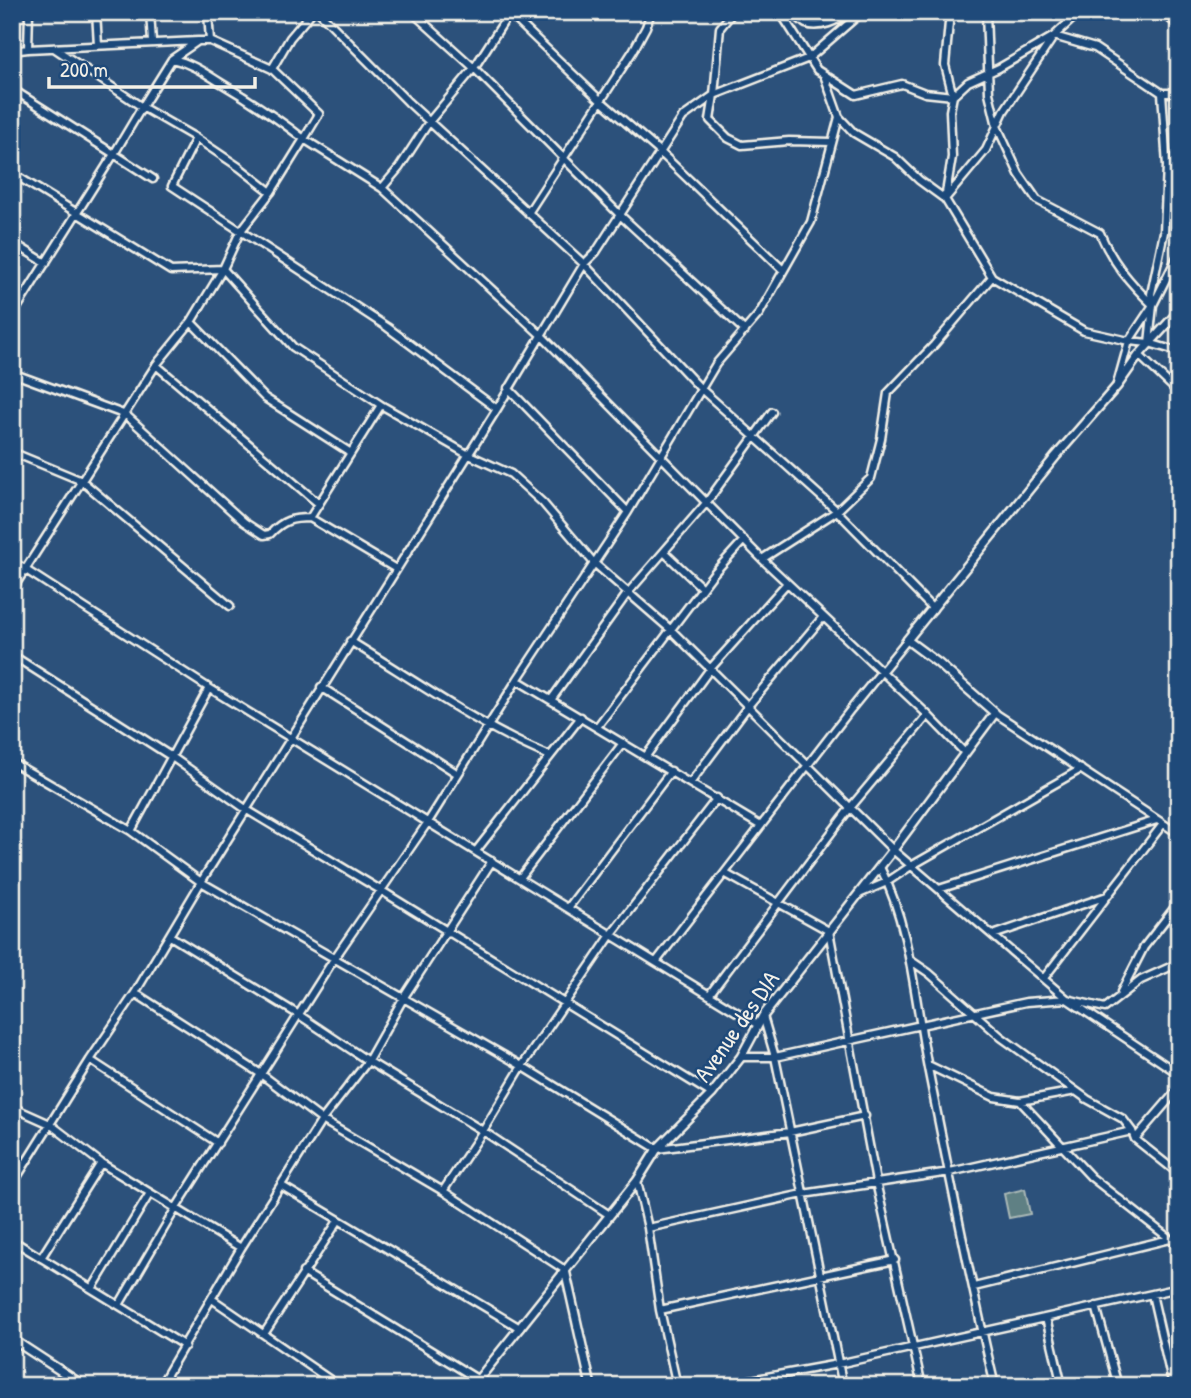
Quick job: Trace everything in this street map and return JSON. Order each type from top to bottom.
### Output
[{"type":"street","points":[[28,49],[29,12]]},
{"type":"street","points":[[96,12],[98,45]]},
{"type":"street","points":[[150,12],[152,42]]},
{"type":"street","points":[[208,12],[211,41]]},
{"type":"street","points":[[272,69],[290,38],[312,12]]},
{"type":"street","points":[[319,12],[429,122],[584,264],[700,388],[837,511],[933,609]]},
{"type":"street","points":[[412,12],[474,68],[620,215],[745,331]]},
{"type":"street","points":[[528,213],[633,51],[651,12]]},
{"type":"street","points":[[733,12],[720,28],[710,120],[729,138],[742,145],[789,141],[832,142]]},
{"type":"street","points":[[780,12],[817,70],[856,95],[902,85],[925,93],[953,96],[968,82],[1054,36],[1080,12]]},
{"type":"street","points":[[793,12],[805,24],[823,25],[840,19],[848,12]]},
{"type":"street","points":[[12,1185],[135,993],[321,687],[497,409],[584,264],[596,252],[682,117],[714,95],[809,58],[862,12]]},
{"type":"street","points":[[945,199],[952,157],[950,111],[953,96],[945,65],[950,12]]},
{"type":"street","points":[[986,12],[989,93],[997,126],[1019,174],[1037,200],[1100,233],[1108,254],[1131,285],[1153,305]]},
{"type":"street","points":[[1160,12],[1179,25]]},
{"type":"street","points":[[382,188],[399,168],[429,122],[474,68],[509,13],[783,270]]},
{"type":"street","points":[[945,199],[986,150],[1004,111],[1054,36]]},
{"type":"street","points":[[1054,36],[1095,48],[1162,93],[1179,93]]},
{"type":"street","points":[[13,313],[172,59],[198,41]]},
{"type":"street","points":[[12,51],[211,41],[272,69],[319,114],[271,192],[240,232],[223,269],[191,321],[156,365],[12,590]]},
{"type":"street","points":[[54,48],[142,107],[196,138],[271,192]]},
{"type":"street","points":[[172,59],[187,62],[240,94],[304,139],[382,188],[541,335],[762,559],[928,715],[965,754]]},
{"type":"street","points":[[824,75],[839,117],[854,133],[895,157],[919,180],[945,199],[992,277],[1084,331],[1149,343],[1179,352]]},
{"type":"street","points":[[12,89],[153,179]]},
{"type":"street","points":[[1149,343],[1153,305],[1151,294],[1164,232],[1167,179],[1162,93]]},
{"type":"street","points":[[119,1305],[176,1208],[334,959],[428,822],[517,680],[628,512],[700,388],[722,355],[759,313],[811,222],[839,117]]},
{"type":"street","points":[[196,138],[172,186],[387,327],[497,409]]},
{"type":"street","points":[[12,173],[171,271],[223,269]]},
{"type":"street","points":[[12,242],[46,263]]},
{"type":"street","points":[[1117,386],[1129,341],[1153,305],[1179,253]]},
{"type":"street","points":[[223,269],[293,347],[381,405],[467,454],[511,474],[543,503],[594,563],[670,629],[893,850],[1067,999],[1179,1074]]},
{"type":"street","points":[[762,559],[837,511],[871,478],[881,439],[888,393],[934,345],[992,277]]},
{"type":"street","points":[[656,962],[881,671],[1056,456],[1117,386],[1139,355],[1179,311]]},
{"type":"street","points":[[191,321],[265,398],[351,453]]},
{"type":"street","points":[[1139,355],[1179,393]]},
{"type":"street","points":[[156,365],[319,504]]},
{"type":"street","points":[[12,373],[126,415],[244,522],[264,535],[270,534],[279,524],[291,519],[310,518],[396,569]]},
{"type":"street","points":[[508,388],[628,512]]},
{"type":"street","points":[[310,518],[381,405]]},
{"type":"street","points":[[551,700],[627,594],[707,502],[772,412]]},
{"type":"street","points":[[12,452],[82,481],[230,606]]},
{"type":"street","points":[[597,727],[702,588],[744,540]]},
{"type":"street","points":[[665,553],[702,588]]},
{"type":"street","points":[[12,561],[209,688],[758,1025]]},
{"type":"street","points":[[646,756],[710,669],[788,583]]},
{"type":"street","points":[[691,782],[748,706],[823,617]]},
{"type":"street","points":[[907,640],[995,713],[1179,834]]},
{"type":"street","points":[[350,641],[489,725],[550,756]]},
{"type":"street","points":[[12,655],[172,758],[247,810],[712,1094]]},
{"type":"street","points":[[517,680],[761,826]]},
{"type":"street","points":[[321,687],[458,774]]},
{"type":"street","points":[[131,831],[209,688]]},
{"type":"street","name":"Avenue des DIA","points":[[476,1384],[608,1214],[637,1181],[657,1149],[712,1094],[741,1058],[763,1016],[880,867],[995,713]]},
{"type":"street","points":[[709,995],[850,808],[928,715]]},
{"type":"street","points":[[476,851],[581,717]]},
{"type":"street","points":[[520,878],[624,743]]},
{"type":"street","points":[[12,762],[131,831],[201,882],[522,1066],[657,1149],[790,1132],[864,1116]]},
{"type":"street","points":[[859,894],[887,882],[1081,769]]},
{"type":"street","points":[[568,908],[671,771]]},
{"type":"street","points":[[443,1191],[522,1066],[611,934],[717,798]]},
{"type":"street","points":[[939,889],[1161,822]]},
{"type":"street","points":[[1044,978],[1161,822]]},
{"type":"street","points":[[160,1386],[242,1248],[323,1120],[368,1062],[404,998],[492,861]]},
{"type":"street","points":[[880,867],[910,960],[928,1065],[995,1386]]},
{"type":"street","points":[[726,874],[830,931],[876,1182],[922,1386]]},
{"type":"street","points":[[993,935],[1108,895]]},
{"type":"street","points":[[1105,1008],[1125,988],[1144,947],[1179,902]]},
{"type":"street","points":[[170,936],[299,1015],[368,1062],[483,1131],[608,1214]]},
{"type":"street","points":[[910,960],[975,1012],[1001,1037],[1087,1099],[1123,1119],[1135,1139],[1179,1174]]},
{"type":"street","points":[[1105,1008],[1141,981],[1179,963]]},
{"type":"street","points":[[135,993],[261,1074],[323,1120],[443,1191],[565,1270],[591,1386]]},
{"type":"street","points":[[741,1058],[775,1057],[1026,1002],[1067,999],[1105,1008]]},
{"type":"street","points":[[763,1016],[775,1057],[843,1386]]},
{"type":"street","points":[[90,1060],[218,1143]]},
{"type":"street","points":[[928,1065],[994,1097],[1020,1101],[1076,1091]]},
{"type":"street","points":[[1135,1139],[1179,1088]]},
{"type":"street","points":[[1020,1101],[1065,1146],[1091,1177],[1179,1246]]},
{"type":"street","points":[[12,1107],[50,1124],[102,1163],[242,1248]]},
{"type":"street","points":[[648,1228],[803,1194],[950,1172],[1132,1131]]},
{"type":"street","points":[[41,1258],[102,1163]]},
{"type":"street","points":[[637,1181],[648,1228],[660,1310],[677,1386]]},
{"type":"street","points":[[282,1186],[520,1328]]},
{"type":"street","points":[[92,1289],[150,1192]]},
{"type":"street","points":[[264,1334],[338,1221]]},
{"type":"street","points":[[974,1287],[1170,1239]]},
{"type":"street","points":[[12,1240],[186,1346]]},
{"type":"street","points":[[660,1310],[895,1260]]},
{"type":"street","points":[[303,1272],[476,1384]]},
{"type":"street","points":[[718,1386],[914,1348],[1179,1288]]},
{"type":"street","points":[[1152,1294],[1173,1386]]},
{"type":"street","points":[[212,1299],[338,1386]]},
{"type":"street","points":[[1096,1307],[1118,1386]]},
{"type":"street","points":[[1046,1318],[1062,1386]]},
{"type":"street","points":[[12,1339],[16,1346],[84,1386]]},
{"type":"green space","points":[[1025,1189],[1030,1214],[1009,1218],[1004,1194]]}]
